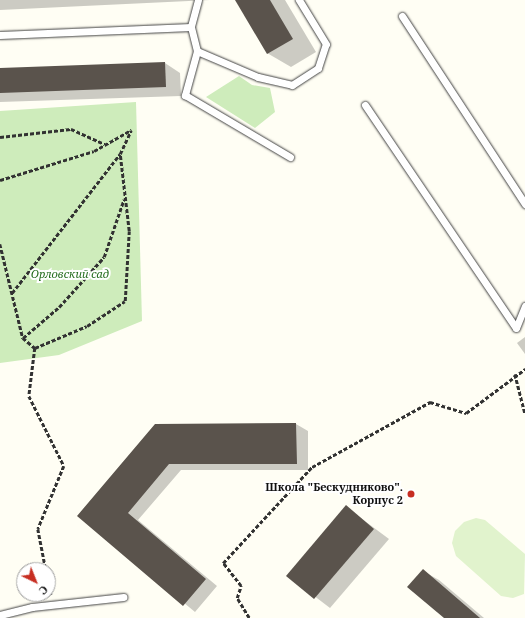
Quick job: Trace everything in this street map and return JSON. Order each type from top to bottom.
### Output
[{"type":"lane","points":[[198,0],[191,28],[197,51],[185,95],[290,157]]},
{"type":"lane","points":[[197,51],[258,77],[292,85],[318,68],[326,44],[298,0]]},
{"type":"lane","points":[[402,16],[525,204]]},
{"type":"lane","points":[[0,35],[191,28]]},
{"type":"lane","points":[[365,105],[516,328],[525,306]]},
{"type":"lane","points":[[0,615],[53,604],[123,596]]},
{"type":"path","points":[[0,137],[71,129],[106,145]]},
{"type":"path","points":[[0,180],[106,145],[131,130],[120,154],[12,293]]},
{"type":"path","points":[[35,348],[87,326],[125,301],[129,232],[120,154]]},
{"type":"path","points":[[23,338],[59,307],[104,257],[125,198]]},
{"type":"path","points":[[0,244],[4,252],[23,338],[35,348]]},
{"type":"path","points":[[0,256],[4,252]]},
{"type":"path","points":[[35,348],[29,396],[64,466],[38,529],[44,562]]},
{"type":"path","points":[[248,618],[237,598],[241,586],[223,564],[312,467],[430,402],[466,413],[515,374],[525,369]]},
{"type":"path","points":[[515,374],[525,413]]},
{"type":"green space","points":[[239,76],[252,85],[270,88],[275,112],[255,128],[206,97]]},
{"type":"green space","name":"Орловский сад","points":[[136,102],[142,321],[59,355],[0,363],[0,111]]},
{"type":"green space","points":[[476,518],[485,520],[525,554],[524,594],[513,598],[501,596],[456,556],[452,543],[455,531],[464,522]]},
{"type":"building","points":[[235,0],[270,0],[293,39],[267,54]]},
{"type":"building","points":[[165,62],[166,87],[0,93],[0,68]]},
{"type":"building","points":[[296,423],[297,464],[169,464],[128,513],[206,579],[183,606],[77,516],[155,424]]},
{"type":"building","points":[[346,505],[374,529],[314,599],[286,576]]},
{"type":"building","points":[[423,569],[480,618],[444,618],[407,587]]},
{"type":"place","name":"Школа \"Бескудниково\". Корпус 2","points":[[411,494]]}]
